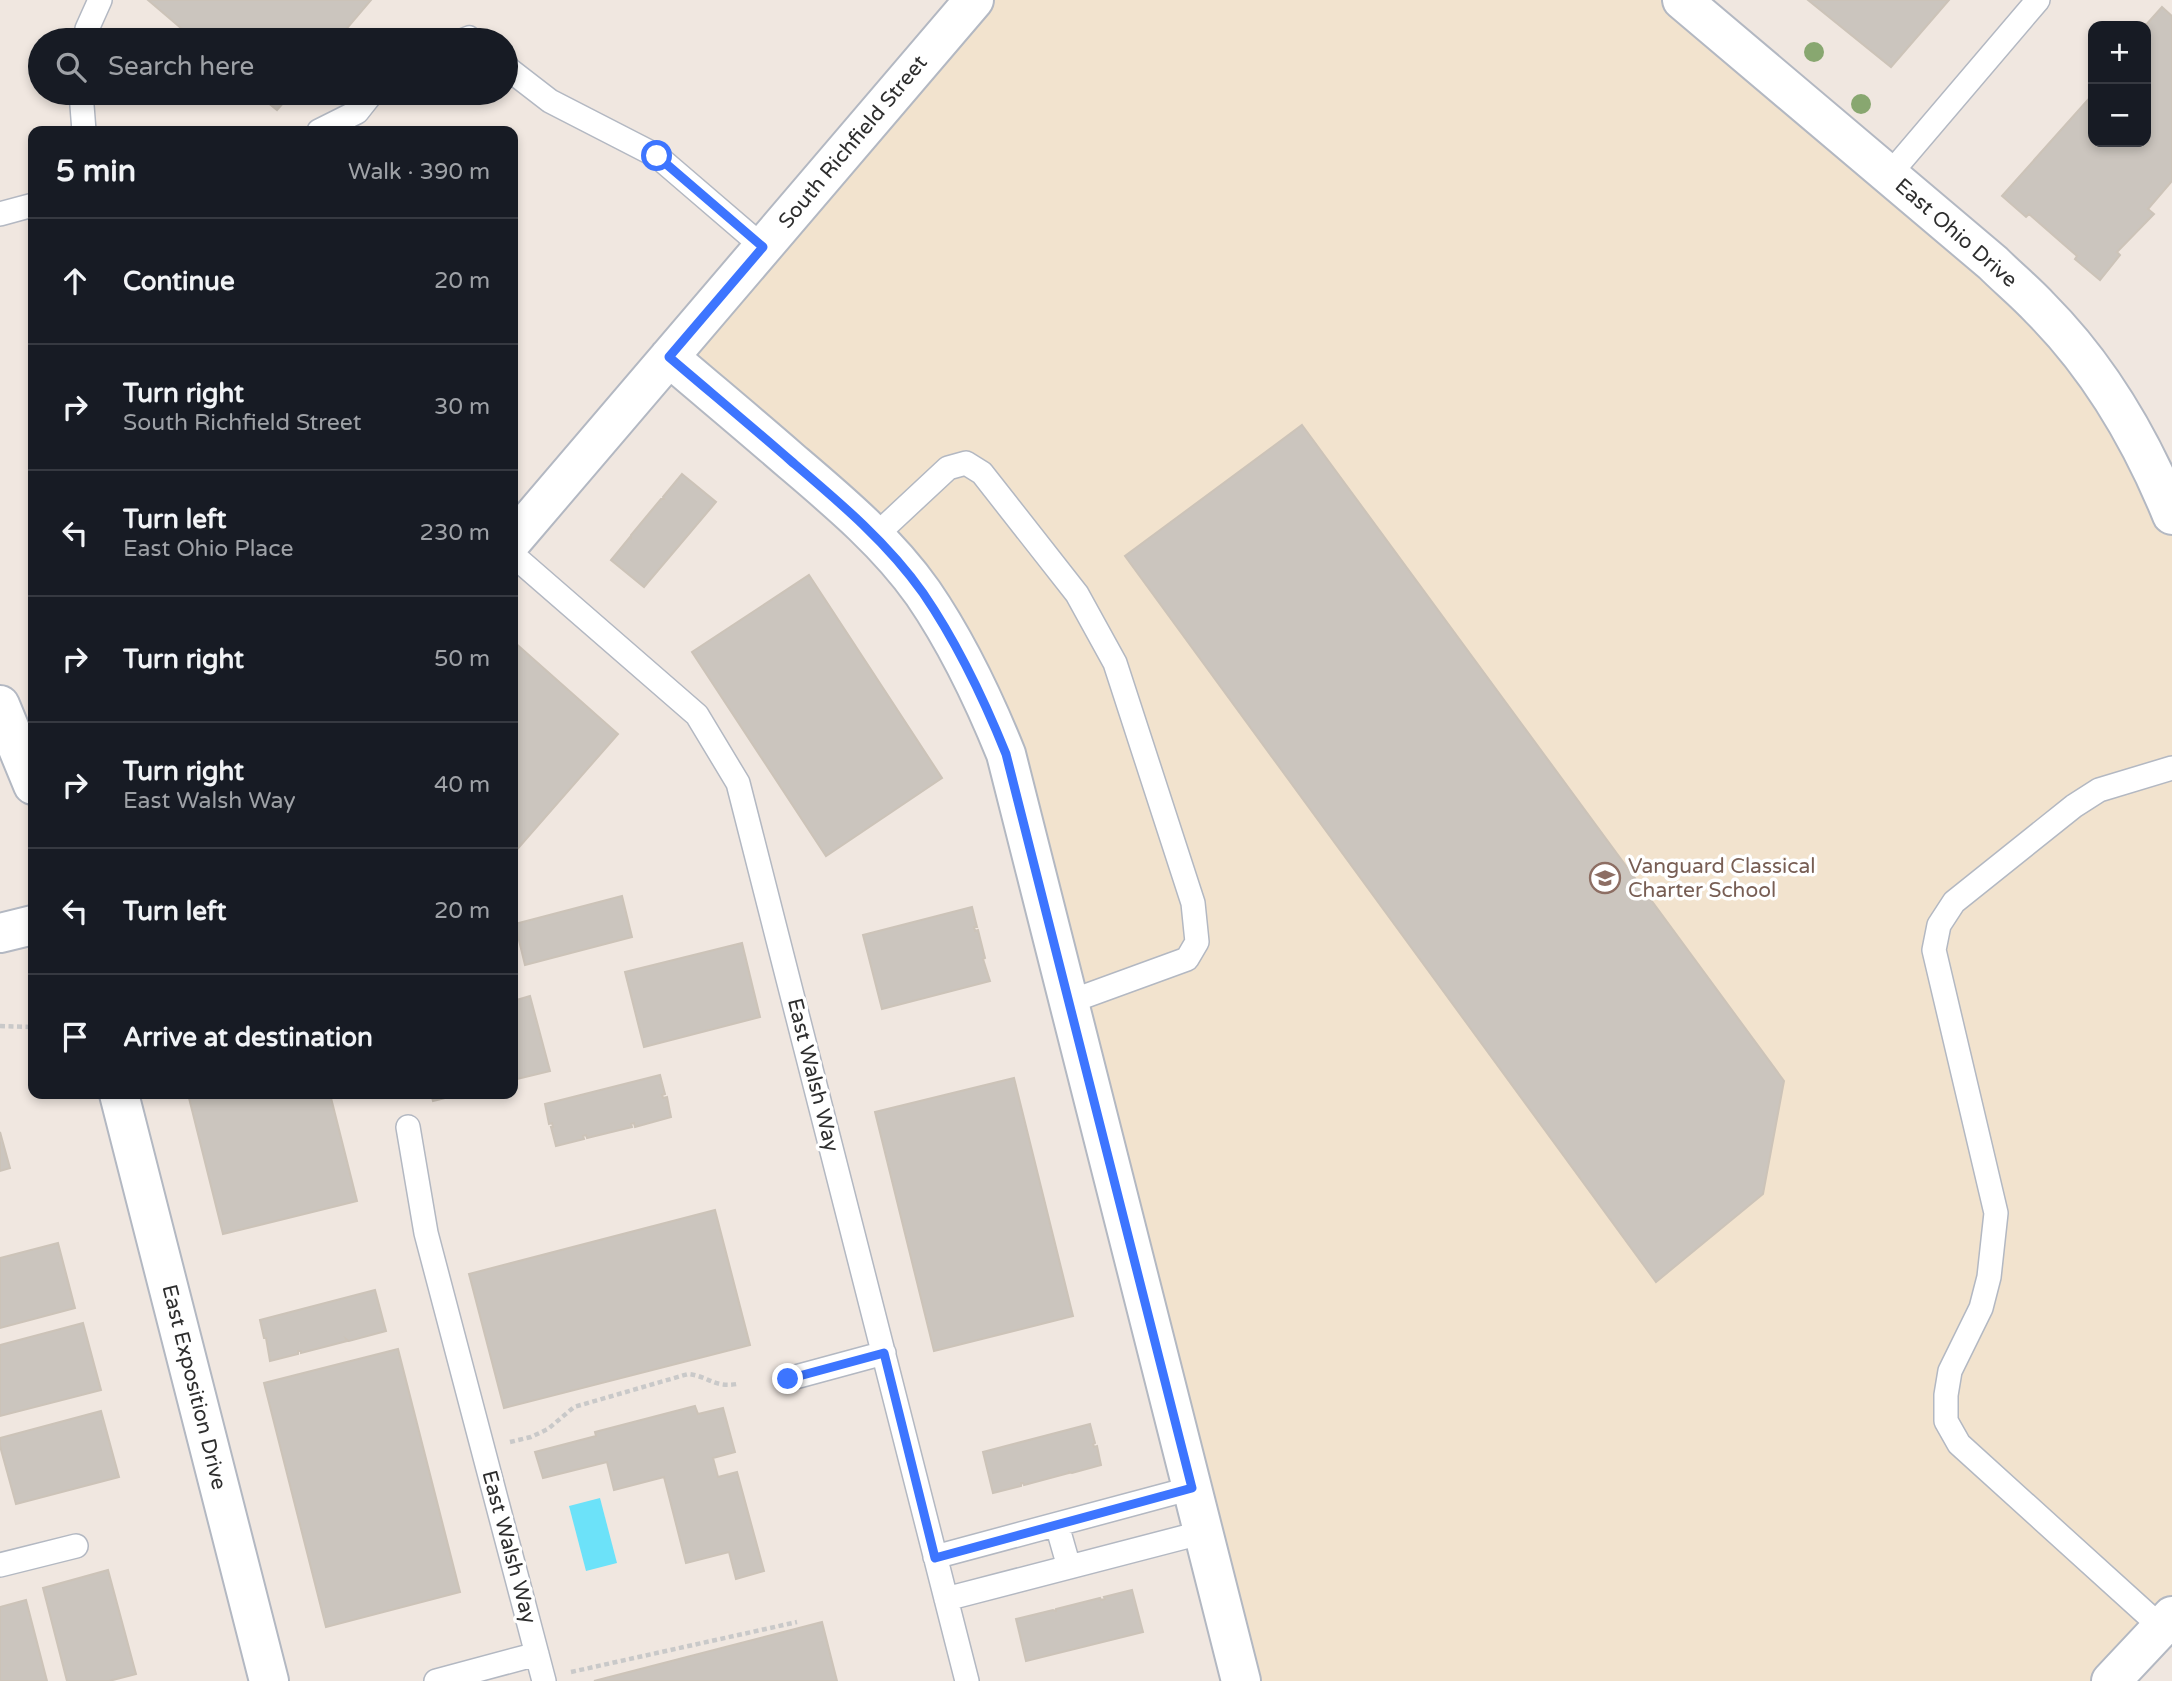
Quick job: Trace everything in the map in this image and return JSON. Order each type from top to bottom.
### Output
[{"type":"street","name":"South Richfield Street","points":[[518,534],[974,0]]},
{"type":"street","name":"East Ohio Drive","points":[[1682,0],[1993,263],[2032,300],[2085,360],[2128,424],[2155,474],[2172,515]]},
{"type":"street","points":[[669,357],[839,501],[874,537],[921,591],[955,643],[983,697],[1006,754],[1241,1681]]},
{"type":"street","points":[[0,705],[28,773]]},
{"type":"street","points":[[0,933],[28,926]]},
{"type":"street","name":"East Exposition Drive","points":[[120,1099],[269,1681]]},
{"type":"street","points":[[2110,1681],[2166,1621]]},
{"type":"lane","points":[[87,28],[100,0]]},
{"type":"lane","points":[[1889,175],[2038,0]]},
{"type":"lane","points":[[518,76],[550,101],[657,156],[763,247]]},
{"type":"lane","points":[[82,105],[84,126]]},
{"type":"lane","points":[[329,126],[357,112],[363,105]]},
{"type":"lane","points":[[0,214],[28,206]]},
{"type":"lane","points":[[874,537],[948,468],[966,463],[982,473],[1077,594],[1115,663],[1193,903],[1197,942],[1187,959],[1069,1002]]},
{"type":"lane","name":"East Walsh Way","points":[[518,559],[697,715],[738,783],[967,1681]]},
{"type":"lane","points":[[2166,1621],[1959,1444],[1946,1421],[1950,1371],[1984,1298],[1996,1213],[1934,950],[1939,925],[1954,902],[2074,806],[2099,790],[2172,768]]},
{"type":"lane","name":"East Walsh Way","points":[[408,1126],[426,1233],[544,1681]]},
{"type":"lane","points":[[788,1379],[884,1353]]},
{"type":"lane","points":[[935,1558],[1192,1488]]},
{"type":"lane","points":[[1057,1525],[1069,1567]]},
{"type":"lane","points":[[946,1599],[1204,1532]]},
{"type":"lane","points":[[0,1565],[76,1546]]},
{"type":"lane","points":[[436,1681],[537,1654]]},
{"type":"path","points":[[0,1026],[28,1027]]},
{"type":"path","points":[[510,1442],[548,1429],[575,1407],[688,1374],[701,1375],[724,1386],[737,1384]]},
{"type":"path","points":[[570,1672],[797,1622]]},
{"type":"shaded area","name":"Vanguard Classical Charter School","points":[[974,0],[1682,0],[2041,309],[2172,515],[2172,1616],[2111,1681],[1241,1681],[1006,754],[955,643],[669,357]]},
{"type":"water","points":[[600,1498],[617,1563],[586,1571],[569,1506]]},
{"type":"building","points":[[148,0],[371,0],[347,28],[181,28]]},
{"type":"building","points":[[1808,0],[1949,0],[1891,67]]},
{"type":"building","points":[[2162,7],[2172,16],[2172,181],[2148,209],[2154,214],[2117,252],[2120,255],[2100,280],[2029,214],[2026,217],[2002,196],[2088,100],[2088,147],[2151,147],[2149,21]]},
{"type":"building","name":"Vanguard Classical Charter School","points":[[1302,425],[1784,1081],[1763,1194],[1656,1282],[1125,556]]},
{"type":"building","points":[[682,474],[716,502],[644,587],[611,560]]},
{"type":"building","points":[[809,575],[942,778],[826,856],[692,652]]},
{"type":"building","points":[[518,645],[618,734],[518,848]]},
{"type":"building","points":[[622,896],[632,937],[525,965],[518,936],[518,923]]},
{"type":"building","points":[[972,907],[977,927],[974,927],[975,931],[978,930],[990,981],[882,1009],[863,935]]},
{"type":"building","points":[[742,943],[760,1017],[644,1047],[625,972]]},
{"type":"building","points":[[530,996],[550,1071],[518,1079],[518,1000]]},
{"type":"building","points":[[660,1075],[665,1094],[662,1095],[663,1098],[667,1097],[671,1117],[635,1127],[634,1123],[631,1124],[632,1127],[587,1138],[586,1135],[583,1136],[584,1139],[556,1146],[545,1104]]},
{"type":"building","points":[[1014,1078],[1073,1316],[934,1351],[875,1112]]},
{"type":"building","points":[[189,1099],[331,1099],[357,1201],[223,1234]]},
{"type":"building","points":[[0,1132],[10,1168],[0,1171]]},
{"type":"building","points":[[715,1210],[750,1345],[504,1408],[469,1274]]},
{"type":"building","points":[[58,1243],[75,1308],[0,1328],[0,1258]]},
{"type":"building","points":[[375,1290],[386,1331],[349,1341],[346,1339],[347,1341],[301,1353],[298,1351],[298,1354],[270,1361],[260,1320]]},
{"type":"building","points":[[83,1323],[101,1390],[0,1416],[0,1345]]},
{"type":"building","points":[[398,1349],[460,1592],[326,1627],[264,1383]]},
{"type":"building","points":[[695,1406],[698,1414],[723,1408],[735,1452],[713,1458],[718,1477],[737,1472],[764,1571],[736,1579],[729,1552],[686,1563],[664,1477],[614,1490],[607,1462],[543,1478],[535,1452],[596,1436],[595,1432]]},
{"type":"building","points":[[101,1411],[119,1477],[16,1504],[0,1438]]},
{"type":"building","points":[[1090,1424],[1095,1443],[1093,1444],[1094,1447],[1097,1446],[1101,1465],[1024,1485],[1021,1483],[1021,1486],[993,1493],[983,1452]]},
{"type":"building","points":[[108,1570],[136,1674],[109,1681],[67,1681],[43,1588]]},
{"type":"building","points":[[1132,1590],[1143,1632],[1026,1661],[1016,1619],[1105,1599],[1104,1597]]},
{"type":"building","points":[[26,1600],[47,1681],[0,1681],[0,1607]]},
{"type":"building","points":[[822,1622],[837,1681],[594,1681]]},
{"type":"place","name":"Vanguard Classical Charter School","points":[[1605,878]]},
{"type":"route","points":[[657,156],[763,247],[669,357],[839,501],[882,544],[921,591],[955,643],[983,697],[1006,754],[1192,1488],[935,1558],[884,1353],[788,1379]]}]
